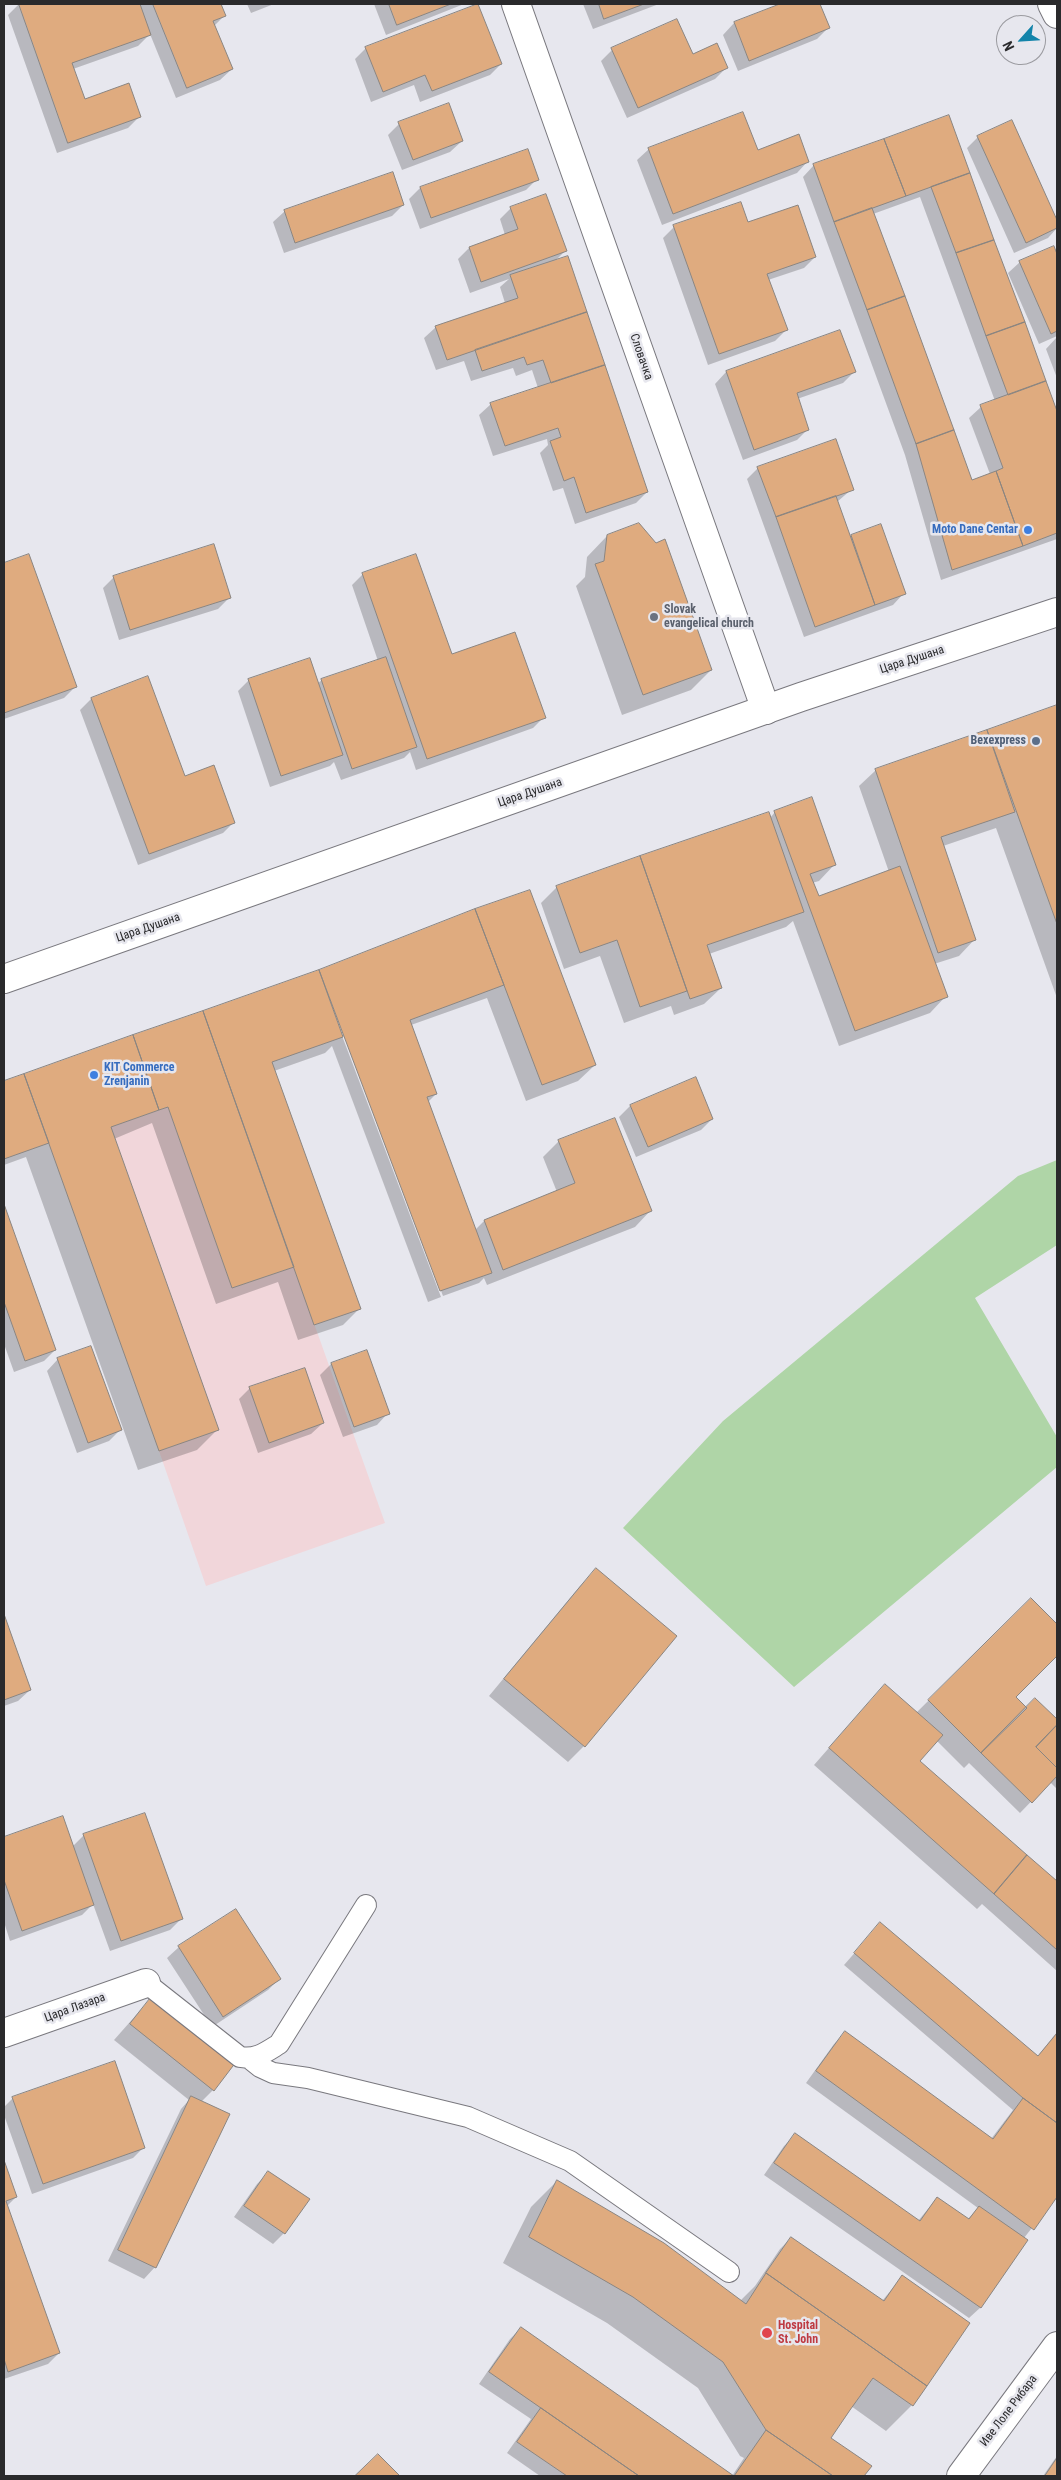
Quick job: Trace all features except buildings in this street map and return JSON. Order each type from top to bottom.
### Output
[{"type":"street","name":"Словачка","points":[[516,4],[766,710]]},
{"type":"street","points":[[1052,4],[1057,14]]},
{"type":"street","name":"Цара Душана","points":[[4,979],[766,710],[1057,612]]},
{"type":"street","name":"Цара Лазара","points":[[4,2033],[146,1983]]},
{"type":"street","name":"Иве Лоле Рибара","points":[[960,2476],[1057,2346]]},
{"type":"lane","points":[[250,2059],[262,2055],[278,2044],[366,1906]]},
{"type":"lane","points":[[146,1983],[240,2057],[250,2059],[260,2067],[273,2073],[308,2078],[468,2117],[570,2161],[729,2272]]},
{"type":"shaded area","points":[[168,1107],[232,1288],[294,1267],[385,1523],[206,1586],[159,1451],[218,1430],[111,1127]]},
{"type":"green space","points":[[1057,1160],[1057,1245],[975,1298],[1057,1437],[1057,1467],[794,1687],[623,1528],[723,1421],[1018,1176]]},
{"type":"place","name":"Moto Dane Centar","points":[[1028,530]]},
{"type":"place","name":"Slovak evangelical church","points":[[654,617]]},
{"type":"place","name":"Bexexpress","points":[[1036,741]]},
{"type":"place","name":"KIT Commerce Zrenjanin","points":[[94,1075]]},
{"type":"place","name":"Hospital St. John","points":[[767,2333]]}]
